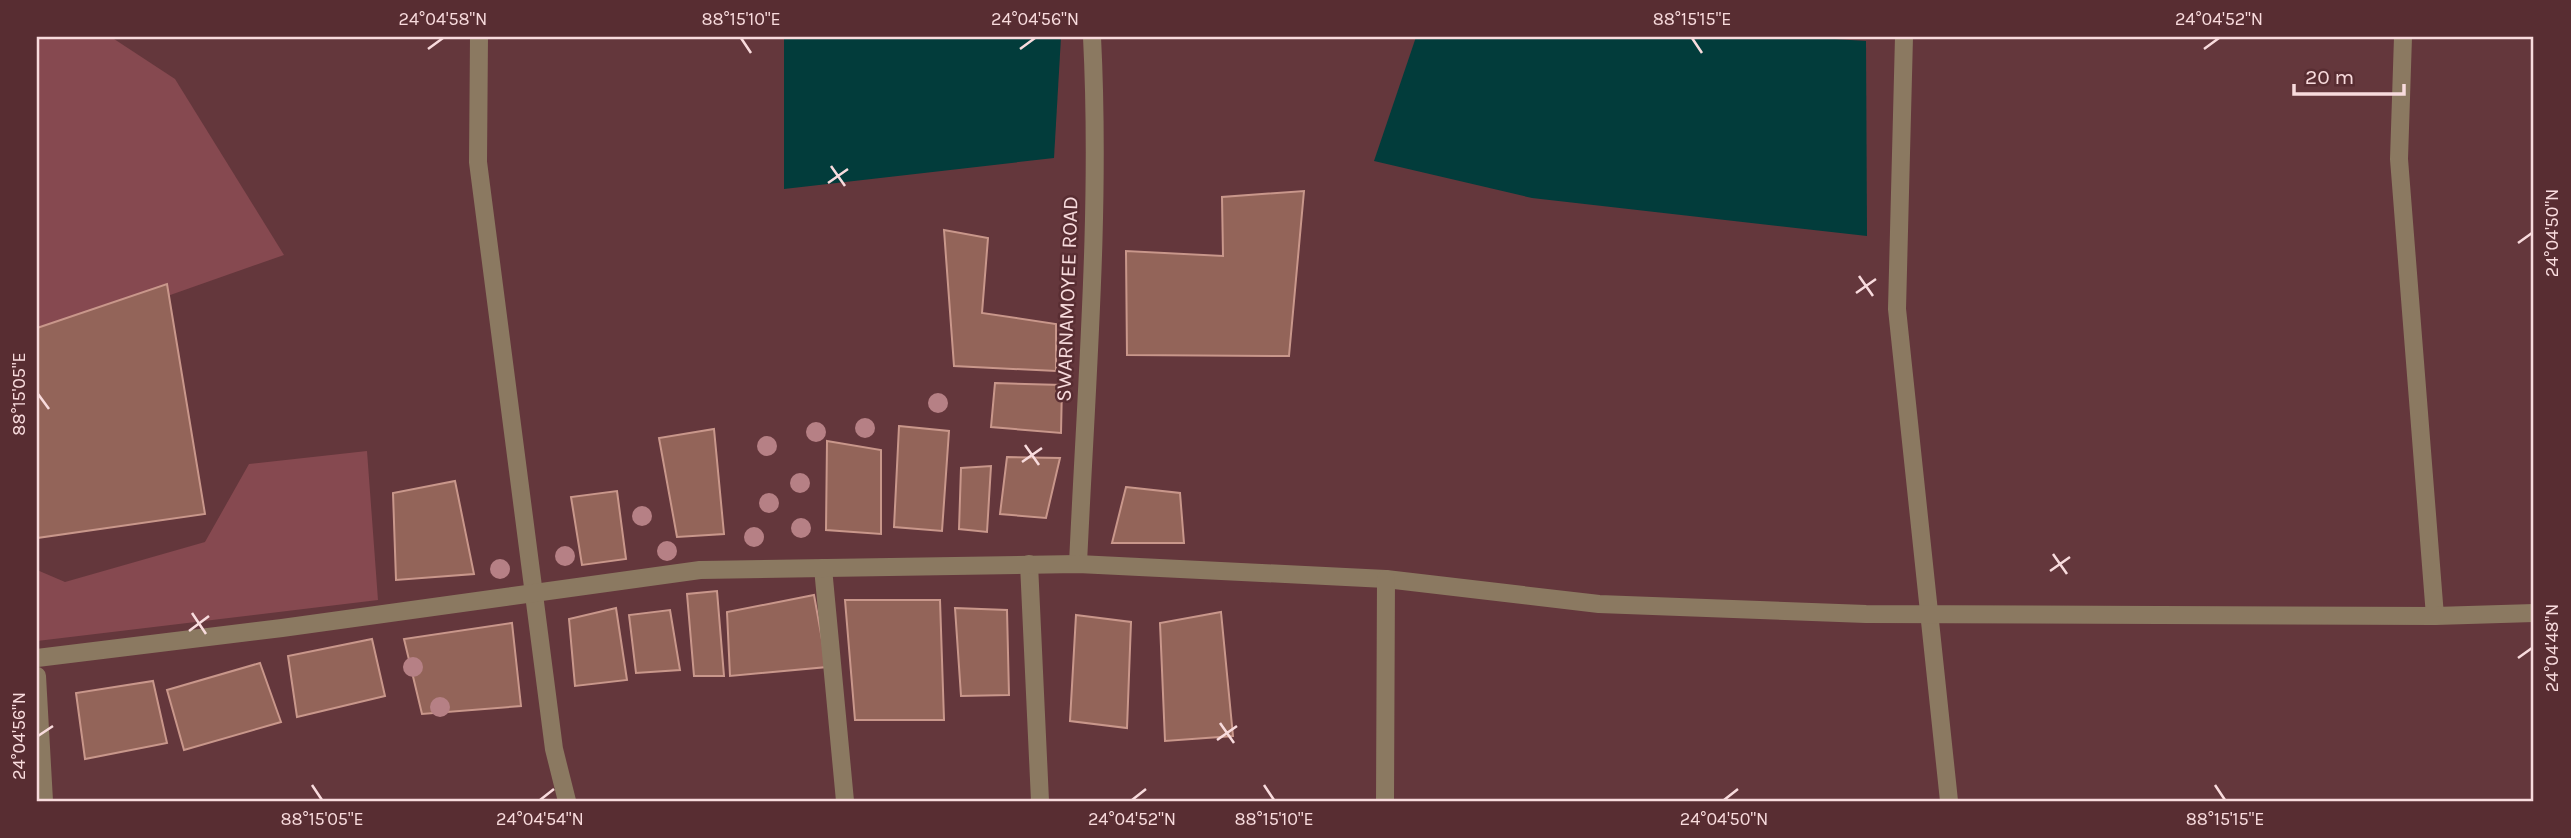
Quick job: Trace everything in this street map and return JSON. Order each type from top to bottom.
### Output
[{"type":"street","points":[[479,37],[478,162],[554,749],[567,801]]},
{"type":"street","name":"SWARNAMOYEE ROAD","points":[[1078,564],[1097,124],[1092,37]]},
{"type":"street","points":[[1904,37],[1897,309],[1949,801]]},
{"type":"street","points":[[2403,37],[2399,159],[2435,616]]},
{"type":"street","points":[[37,658],[282,628],[700,570],[1078,564],[1386,579],[1599,604],[1928,615],[2435,616],[2534,613]]},
{"type":"street","points":[[1028,565],[1040,801]]},
{"type":"street","points":[[823,568],[845,801]]},
{"type":"street","points":[[1385,801],[1386,579]]},
{"type":"street","points":[[37,676],[44,801]]},
{"type":"shaded area","points":[[37,37],[111,37],[175,79],[284,255],[37,342]]},
{"type":"shaded area","points":[[367,451],[378,600],[37,641],[37,570],[65,582],[205,542],[249,464]]},
{"type":"water","points":[[784,37],[1061,37],[1054,158],[784,189]]},
{"type":"water","points":[[1416,37],[1803,37],[1866,41],[1867,236],[1532,198],[1374,161]]},
{"type":"building","points":[[1304,191],[1289,356],[1127,355],[1126,251],[1223,256],[1222,197]]},
{"type":"building","points":[[944,230],[988,238],[982,313],[1056,324],[1056,371],[954,366]]},
{"type":"building","points":[[167,284],[205,514],[37,538],[37,328]]},
{"type":"building","points":[[995,383],[1062,385],[1061,433],[991,427]]},
{"type":"building","points":[[899,426],[949,431],[942,531],[894,527]]},
{"type":"building","points":[[714,429],[724,534],[677,537],[659,438]]},
{"type":"building","points":[[827,441],[881,450],[881,534],[826,530]]},
{"type":"building","points":[[1007,457],[1060,458],[1046,518],[1000,514]]},
{"type":"building","points":[[991,466],[987,532],[959,529],[961,468]]},
{"type":"building","points":[[455,481],[474,574],[396,580],[393,493]]},
{"type":"building","points":[[1126,487],[1180,493],[1184,543],[1112,543]]},
{"type":"building","points":[[617,491],[626,559],[582,565],[571,497]]},
{"type":"building","points":[[717,591],[724,676],[694,676],[687,594]]},
{"type":"building","points":[[814,595],[827,667],[730,676],[727,612]]},
{"type":"building","points":[[845,600],[940,600],[944,720],[855,720]]},
{"type":"building","points":[[616,608],[627,680],[575,686],[569,619]]},
{"type":"building","points":[[955,608],[1007,610],[1009,695],[961,696]]},
{"type":"building","points":[[670,610],[680,670],[636,673],[629,615]]},
{"type":"building","points":[[1221,612],[1233,736],[1165,741],[1160,623]]},
{"type":"building","points":[[1076,615],[1131,622],[1127,728],[1070,721]]},
{"type":"building","points":[[512,623],[521,706],[422,714],[404,639]]},
{"type":"building","points":[[372,639],[385,696],[297,717],[288,656]]},
{"type":"building","points":[[260,663],[281,722],[184,750],[167,690]]},
{"type":"building","points":[[153,681],[167,743],[85,759],[76,693]]}]
